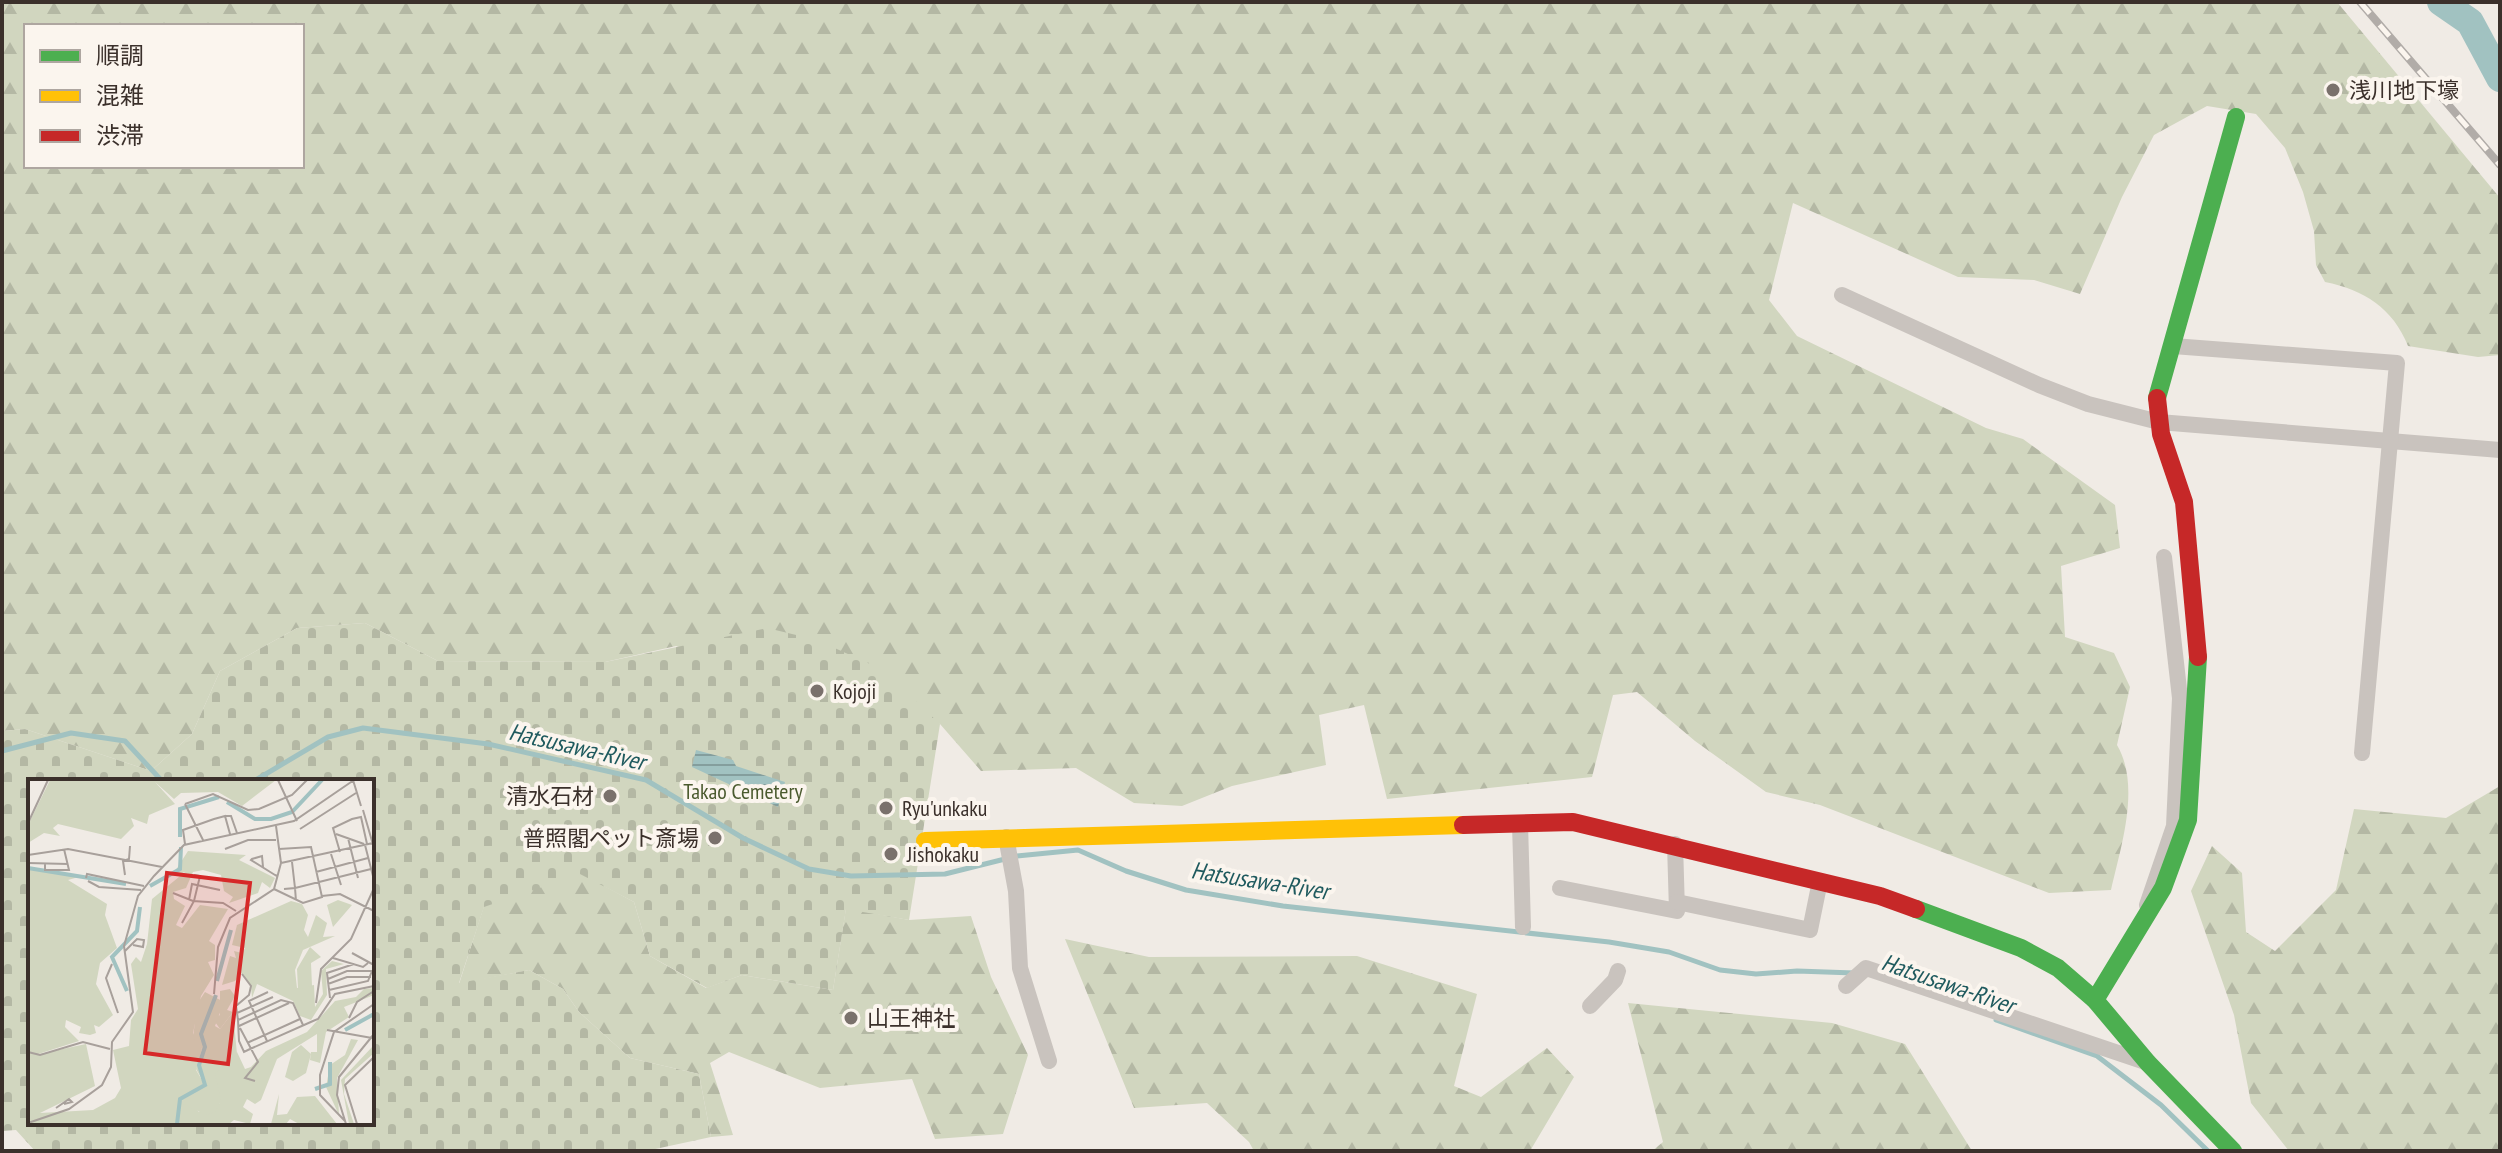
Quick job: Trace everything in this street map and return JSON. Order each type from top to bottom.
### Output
[{"type":"street","points":[[2095,1000],[2163,888],[2188,820],[2198,662],[2184,502],[2159,422],[2157,396],[2236,117]]},
{"type":"street","points":[[1842,295],[2039,385],[2088,404],[2159,422],[2500,450]]},
{"type":"street","points":[[2173,346],[2397,363],[2362,753]]},
{"type":"street","points":[[2144,918],[2149,891],[2174,826],[2179,674],[2164,557]]},
{"type":"street","points":[[925,841],[1009,853],[1573,822],[1675,844],[1880,896],[1992,935],[2058,968],[2095,1000],[2148,1063],[2233,1151]]},
{"type":"street","points":[[1520,824],[1523,927]]},
{"type":"street","points":[[1560,888],[1677,911],[1675,844]]},
{"type":"street","points":[[1009,853],[1020,968],[1049,1061]]},
{"type":"street","points":[[1677,902],[1810,930],[1820,881]]},
{"type":"street","points":[[1846,986],[1866,968],[2148,1063]]},
{"type":"street","points":[[1590,1006],[1615,980],[1618,971]]},
{"type":"green space","points":[[2,2],[2337,2],[2500,198],[2500,355],[2478,357],[2408,346],[2394,321],[2376,303],[2352,290],[2325,282],[2316,265],[2314,231],[2303,192],[2285,148],[2256,114],[2207,106],[2154,135],[2122,197],[2080,294],[2034,280],[1958,277],[1793,203],[1769,300],[1797,336],[1986,428],[2023,439],[2115,505],[2120,548],[2061,566],[2065,637],[2114,653],[2130,687],[2117,745],[2128,779],[2127,816],[2111,890],[2049,893],[1820,805],[1766,792],[1695,741],[1637,692],[1613,695],[1592,777],[1387,799],[1364,705],[1319,715],[1326,765],[1232,786],[1182,806],[1134,803],[1076,768],[981,771],[940,724],[676,646],[605,662],[438,661],[365,623],[297,628],[220,671],[192,734],[151,771],[25,729],[2,731]]},
{"type":"green space","name":"Takao Cemetery","points":[[365,623],[438,661],[605,662],[767,628],[817,640],[881,669],[940,724],[909,920],[846,909],[833,990],[742,975],[707,988],[650,956],[634,902],[580,874],[484,907],[459,983],[529,970],[563,989],[579,1012],[630,1058],[699,1074],[711,1137],[646,1151],[35,1151],[16,1130],[2,1131],[2,731],[25,729],[151,771],[192,734],[220,671],[297,628]]},
{"type":"green space","points":[[2500,786],[2500,1151],[2289,1151],[2251,1103],[2234,1015],[2191,891],[2212,846],[2242,873],[2246,932],[2275,951],[2336,890],[2354,809],[2446,818]]},
{"type":"green space","points":[[580,873],[634,902],[650,956],[706,988],[742,975],[833,990],[846,908],[909,920],[971,916],[991,977],[1028,1055],[1003,1134],[935,1139],[912,1079],[820,1088],[729,1052],[710,1063],[733,1135],[711,1137],[699,1074],[630,1058],[579,1012],[563,989],[529,970],[459,984],[484,906]]},
{"type":"green space","points":[[1065,939],[1149,957],[1357,956],[1477,994],[1454,1086],[1481,1097],[1547,1048],[1574,1077],[1530,1151],[1254,1151],[1249,1142],[1207,1103],[1134,1108]]},
{"type":"green space","points":[[1628,1003],[1832,1023],[1905,1044],[1972,1151],[1652,1151],[1663,1142]]},
{"type":"water","points":[[696,750],[733,760],[736,766],[785,782],[778,807],[692,767]]},
{"type":"waterway","points":[[2441,2],[2470,22],[2500,78]]},
{"type":"waterway","name":"Hatsusawa-River","points":[[257,779],[328,737],[363,728],[488,744],[646,780],[743,838],[809,869],[851,876],[945,874],[1017,856],[1078,850],[1126,871],[1186,890],[1283,906],[1609,942],[1669,952],[1720,970],[1756,974],[1797,971],[1854,973]]},
{"type":"waterway","name":"Hatsusawa-River","points":[[2,751],[71,733],[125,741],[160,779]]},
{"type":"waterway","name":"Hatsusawa-River","points":[[1996,1020],[2097,1056],[2161,1105],[2208,1151]]},
{"type":"railway","points":[[2360,2],[2500,165]]},
{"type":"traffic: fast","points":[[2157,398],[2236,117]]},
{"type":"traffic: fast","points":[[2095,1000],[2163,888],[2188,820],[2198,657]]},
{"type":"traffic: fast","points":[[1916,909],[2021,948],[2058,968],[2095,1000],[2148,1063],[2233,1151]]},
{"type":"traffic: slow","points":[[925,841],[1463,825]]},
{"type":"traffic: jam","points":[[2157,398],[2161,434],[2184,502],[2198,657]]},
{"type":"traffic: jam","points":[[1463,825],[1573,822],[1880,896],[1916,909]]},
{"type":"place","name":"浅川地下壕","points":[[2333,90]]},
{"type":"place","name":"Kojoji","points":[[817,691]]},
{"type":"place","name":"清水石材","points":[[610,796]]},
{"type":"place","name":"Ryu'unkaku","points":[[886,808]]},
{"type":"place","name":"普照閣ペット斎場","points":[[715,838]]},
{"type":"place","name":"Jishokaku","points":[[891,854]]},
{"type":"place","name":"山王神社","points":[[851,1018]]}]
